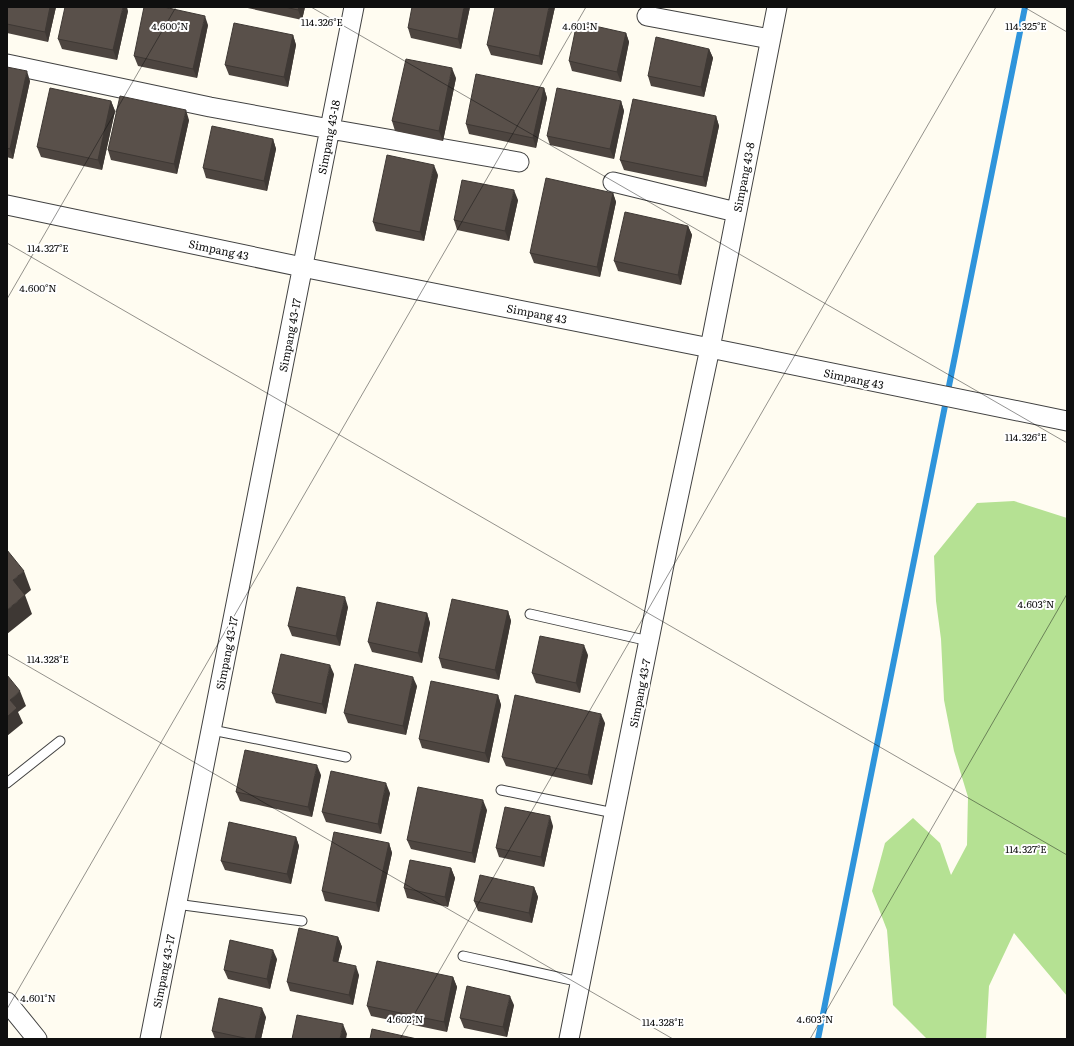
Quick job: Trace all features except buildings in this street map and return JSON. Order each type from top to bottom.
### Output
[{"type":"street","name":"Simpang 43-18","points":[[302,267],[354,7]]},
{"type":"street","name":"Simpang 43-8","points":[[710,348],[777,7]]},
{"type":"street","points":[[647,16],[770,39]]},
{"type":"street","points":[[7,64],[210,107],[330,130],[519,162]]},
{"type":"street","points":[[613,182],[736,212]]},
{"type":"street","name":"Simpang 43","points":[[7,206],[1067,421]]},
{"type":"street","name":"Simpang 43-17","points":[[150,1039],[302,267]]},
{"type":"street","name":"Simpang 43-7","points":[[569,1039],[710,348]]},
{"type":"street","points":[[7,1002],[37,1039]]},
{"type":"lane","points":[[530,614],[649,641]]},
{"type":"lane","points":[[212,730],[346,757]]},
{"type":"lane","points":[[7,783],[60,741]]},
{"type":"lane","points":[[501,790],[614,813]]},
{"type":"lane","points":[[176,904],[302,921]]},
{"type":"lane","points":[[463,956],[580,982]]},
{"type":"green space","points":[[1014,501],[1067,518],[1067,996],[1014,933],[989,986],[986,1039],[927,1039],[893,1005],[887,930],[872,891],[885,843],[913,818],[940,843],[951,875],[967,845],[968,797],[954,751],[944,700],[941,639],[936,601],[934,556],[977,503]]},
{"type":"waterway","points":[[818,1039],[1025,7]]}]
